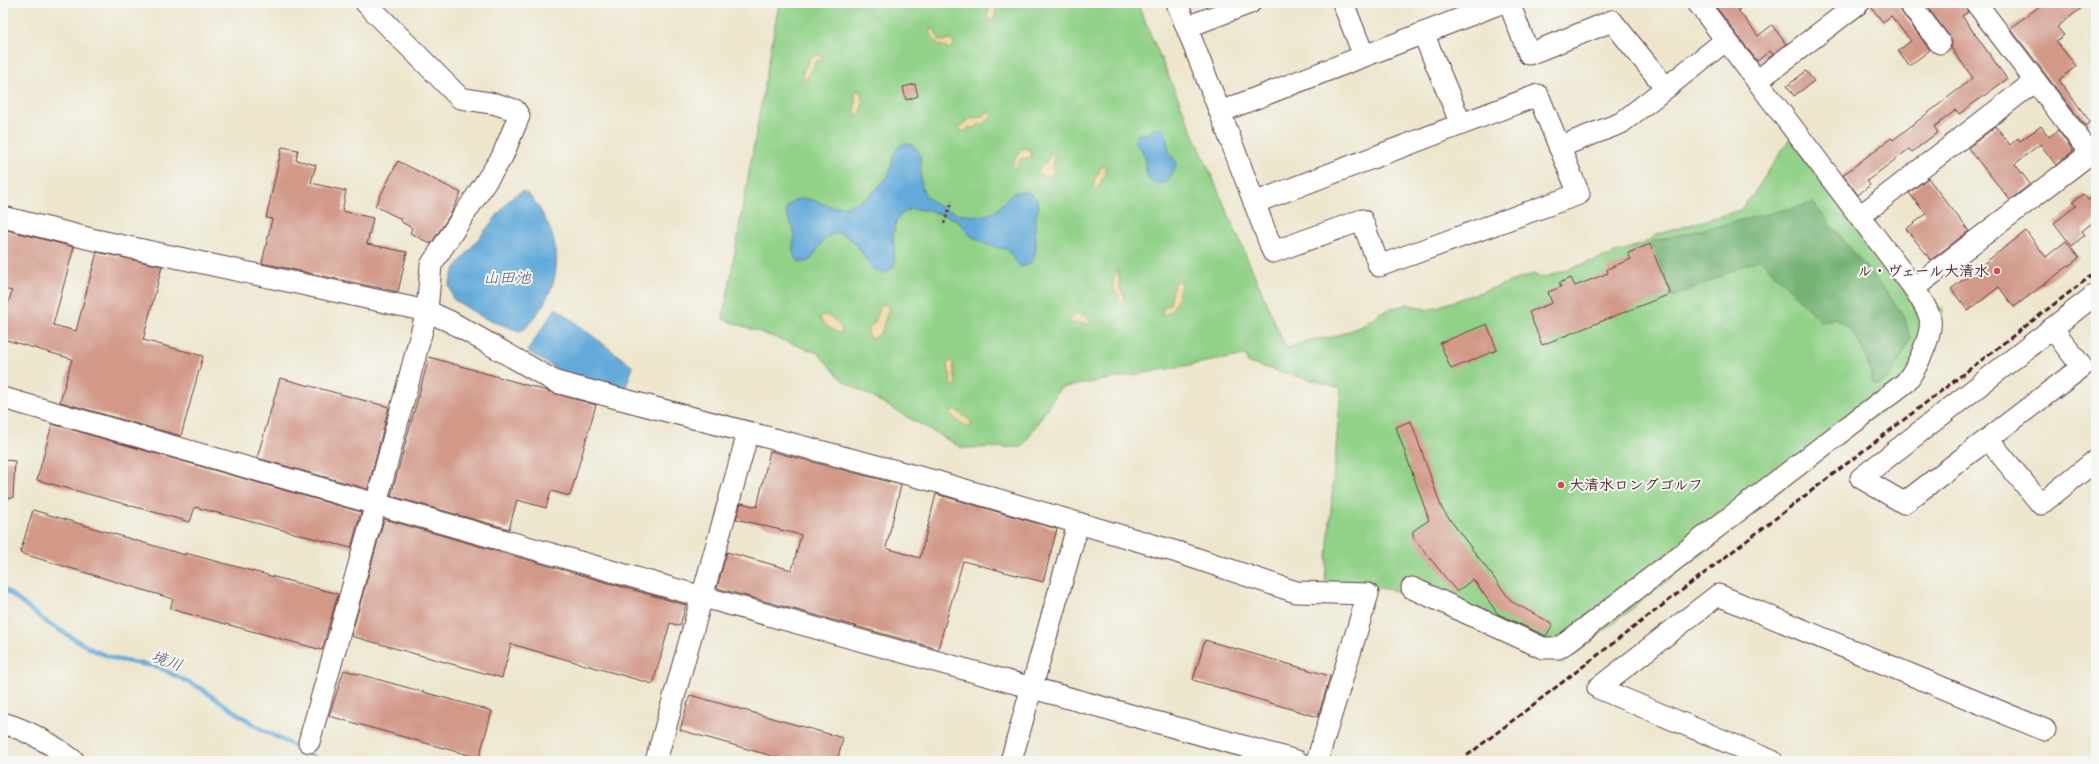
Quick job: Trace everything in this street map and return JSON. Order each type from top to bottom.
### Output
[{"type":"street","points":[[309,742],[376,504],[427,311],[431,265],[502,157],[519,116],[515,110],[496,104],[460,98],[366,3]]},
{"type":"street","points":[[1178,3],[1220,112],[1254,203],[1273,252],[1362,220],[1379,266],[1578,194],[1538,95],[1254,203]]},
{"type":"street","points":[[1187,27],[1250,3]]},
{"type":"street","points":[[1343,3],[1364,56]]},
{"type":"street","points":[[1220,112],[1501,3]]},
{"type":"street","points":[[1509,3],[1529,54],[1612,21],[1666,88]]},
{"type":"street","points":[[1412,588],[1543,648],[1558,648],[1904,383],[1913,374],[1930,327],[1928,311],[1914,288],[1698,3]]},
{"type":"street","points":[[1757,81],[1859,3]]},
{"type":"street","points":[[1909,3],[1940,43]]},
{"type":"street","points":[[1914,288],[2093,151],[2035,81],[1976,3]]},
{"type":"street","points":[[1423,33],[1461,124]]},
{"type":"street","points":[[1559,147],[1621,123],[1726,40]]},
{"type":"street","points":[[1860,216],[2035,81]]},
{"type":"street","points":[[3,217],[91,239],[427,311],[451,322],[556,382],[938,482],[1177,552],[1296,592],[1368,594],[1317,761]]},
{"type":"street","points":[[2052,328],[2082,367],[1904,503],[1861,478],[2052,328],[2096,294]]},
{"type":"street","points":[[3,398],[703,596],[1032,686],[1297,761]]},
{"type":"street","points":[[656,761],[748,433]]},
{"type":"street","points":[[1988,439],[2041,504],[2096,460]]},
{"type":"street","points":[[1010,761],[1078,524]]},
{"type":"street","points":[[1772,761],[1598,688],[1718,595],[2045,730]]},
{"type":"street","points":[[3,723],[32,733],[50,742],[74,761]]},
{"type":"path","points":[[944,224],[952,201]]},
{"type":"shaded area","points":[[1772,23],[1791,48],[1759,74],[1739,49]]},
{"type":"green space","points":[[779,3],[1137,3],[1286,348],[1311,340],[1332,337],[1362,326],[1381,312],[1408,304],[1428,310],[1533,274],[1542,278],[1645,243],[1656,235],[1740,210],[1753,195],[1790,138],[1907,294],[1943,308],[1927,364],[1918,382],[1562,664],[1393,590],[1325,581],[1341,388],[1248,363],[1246,355],[1060,388],[1022,447],[962,448],[842,380],[818,353],[723,319]]},
{"type":"green space","points":[[1813,203],[1892,299],[1906,322],[1910,339],[1892,374],[1879,385],[1873,383],[1865,355],[1851,330],[1835,318],[1821,322],[1760,259],[1673,297],[1651,242]]},
{"type":"sand","points":[[992,3],[998,3],[994,19],[990,21],[987,15]]},
{"type":"sand","points":[[930,28],[935,31],[940,41],[951,40],[955,45],[949,49],[938,44],[929,33]]},
{"type":"sand","points":[[821,54],[823,58],[815,62],[814,67],[810,70],[807,79],[804,80],[803,71],[809,62],[809,58]]},
{"type":"sand","points":[[858,90],[862,99],[862,105],[860,114],[857,115],[855,111],[855,93]]},
{"type":"sand","points":[[991,112],[992,116],[986,123],[980,124],[975,128],[968,128],[966,132],[961,131],[959,127],[971,118],[983,117],[985,113]]},
{"type":"sand","points":[[1024,148],[1030,150],[1032,156],[1021,159],[1015,169],[1012,165],[1019,152]]},
{"type":"sand","points":[[1051,153],[1054,155],[1054,172],[1048,177],[1042,176],[1038,173],[1040,166],[1047,161]]},
{"type":"sand","points":[[1102,166],[1106,166],[1105,175],[1096,191],[1094,190],[1094,180]]},
{"type":"sand","points":[[1118,269],[1120,288],[1125,297],[1122,303],[1119,302],[1119,296],[1113,289],[1113,278]]},
{"type":"sand","points":[[1178,280],[1181,281],[1181,286],[1174,307],[1163,316],[1163,309],[1170,304],[1174,283]]},
{"type":"sand","points":[[885,304],[889,308],[881,333],[871,340],[868,335],[869,329],[876,319],[879,309]]},
{"type":"sand","points":[[1076,313],[1085,316],[1091,322],[1090,324],[1070,323],[1069,319]]},
{"type":"sand","points":[[824,315],[830,317],[839,324],[842,333],[833,330],[823,323],[820,317]]},
{"type":"sand","points":[[949,360],[953,362],[956,384],[953,387],[950,384],[951,377],[947,366]]},
{"type":"sand","points":[[954,409],[971,421],[972,426],[969,427],[957,421],[951,414],[952,410]]},
{"type":"water","points":[[1155,128],[1163,129],[1166,133],[1169,152],[1176,162],[1170,177],[1166,181],[1157,184],[1153,183],[1147,176],[1144,155],[1135,142],[1138,134],[1147,134]]},
{"type":"water","points":[[905,143],[912,145],[920,155],[921,184],[925,195],[944,209],[965,215],[984,215],[996,210],[1015,193],[1031,193],[1039,204],[1035,223],[1036,251],[1035,256],[1029,265],[1021,267],[1014,260],[1008,250],[988,245],[971,236],[957,220],[928,210],[910,209],[902,214],[896,221],[893,236],[894,267],[884,273],[872,269],[853,241],[840,233],[833,234],[825,239],[808,262],[799,262],[795,258],[792,250],[795,235],[786,214],[786,209],[789,205],[802,199],[808,199],[837,207],[850,205],[861,201],[880,186],[885,180],[891,169],[897,148]]},
{"type":"water","name":"山田池","points":[[523,191],[535,202],[544,217],[551,233],[555,248],[556,262],[555,276],[551,290],[544,303],[525,329],[519,331],[484,318],[453,299],[449,285],[455,268],[512,197]]},
{"type":"water","points":[[556,308],[633,367],[624,392],[573,379],[527,351]]},
{"type":"building","points":[[1713,3],[1747,3],[1738,10],[1758,36],[1772,25],[1786,44],[1773,54],[1770,51],[1757,61]]},
{"type":"building","points":[[1871,3],[1897,3],[1900,10],[1930,50],[1909,66],[1898,51],[1911,41],[1891,16],[1883,22],[1870,6]]},
{"type":"building","points":[[1937,3],[1963,3],[1968,12],[1962,16],[2007,79],[1959,114],[1956,110],[1934,127],[1938,132],[1912,152],[1909,149],[1867,181],[1870,185],[1858,195],[1843,175],[1891,138],[1893,140],[1973,78],[1951,48],[1952,42],[1949,36],[1929,9]]},
{"type":"building","points":[[2044,3],[2088,3],[2057,27],[2064,35],[2056,41],[2076,66],[2059,80],[2090,122],[2085,126],[2010,28]]},
{"type":"building","points":[[1806,71],[1814,81],[1794,96],[1787,86]]},
{"type":"building","points":[[915,84],[918,96],[906,100],[903,87]]},
{"type":"building","points":[[1996,126],[2010,145],[2018,138],[2020,141],[2041,126],[2049,137],[2058,130],[2073,151],[2056,165],[2040,144],[2015,164],[2030,184],[2010,200],[1968,148]]},
{"type":"building","points":[[282,147],[298,150],[296,160],[316,165],[311,183],[346,191],[342,211],[373,218],[367,244],[407,252],[398,292],[262,263],[272,219],[266,218]]},
{"type":"building","points":[[398,161],[461,193],[450,215],[431,244],[410,233],[412,228],[400,221],[401,219],[375,206]]},
{"type":"building","points":[[1928,178],[1969,231],[1931,260],[1906,229],[1926,214],[1909,193]]},
{"type":"building","points":[[2083,194],[2088,200],[2096,194],[2096,220],[2082,231],[2085,235],[2072,246],[2054,223],[2076,206],[2073,202]]},
{"type":"building","points":[[3,229],[74,247],[53,325],[76,331],[97,252],[162,266],[143,340],[203,356],[181,436],[60,402],[72,359],[3,339],[3,320],[12,291],[3,289]]},
{"type":"building","points":[[2026,231],[2046,257],[2066,241],[2079,258],[2014,307],[1999,287],[1968,311],[1951,289]]},
{"type":"building","points":[[1650,244],[1670,294],[1542,345],[1529,312],[1552,303],[1548,292],[1561,287],[1559,283],[1571,278],[1575,286],[1608,273],[1607,269],[1631,259],[1628,253]]},
{"type":"building","points":[[1487,324],[1497,350],[1451,369],[1440,343]]},
{"type":"building","points":[[429,357],[596,405],[570,496],[551,491],[546,508],[517,500],[509,529],[391,496]]},
{"type":"building","points":[[280,378],[389,407],[368,489],[257,458]]},
{"type":"building","points":[[1411,421],[1442,509],[1512,602],[1553,624],[1546,636],[1498,614],[1473,579],[1457,592],[1413,537],[1413,531],[1429,520],[1396,427]]},
{"type":"building","points":[[52,424],[361,512],[351,548],[195,507],[190,522],[37,480]]},
{"type":"building","points":[[770,451],[901,485],[886,548],[920,558],[936,494],[1057,529],[1043,582],[963,561],[938,649],[717,588],[727,552],[792,570],[801,535],[736,519],[741,503],[757,507]]},
{"type":"building","points":[[3,460],[15,461],[13,498],[3,498]]},
{"type":"building","points":[[33,510],[185,555],[185,553],[338,594],[322,650],[170,609],[173,599],[20,553]]},
{"type":"building","points":[[384,519],[686,605],[680,626],[670,623],[653,684],[511,644],[502,678],[351,636]]},
{"type":"building","points":[[1205,640],[1330,676],[1318,717],[1193,680]]},
{"type":"building","points":[[344,670],[492,711],[479,758],[329,716]]},
{"type":"building","points":[[690,695],[843,738],[837,761],[790,761],[680,730]]},
{"type":"waterway","name":"境川","points":[[3,588],[46,622],[93,650],[115,659],[158,667],[200,688],[256,726],[322,761]]},
{"type":"railway","points":[[1460,761],[2096,272]]},
{"type":"place","name":"ル・ヴェール大清水","points":[[1997,271]]},
{"type":"place","name":"大清水ロングゴルフ","points":[[1561,485]]}]
